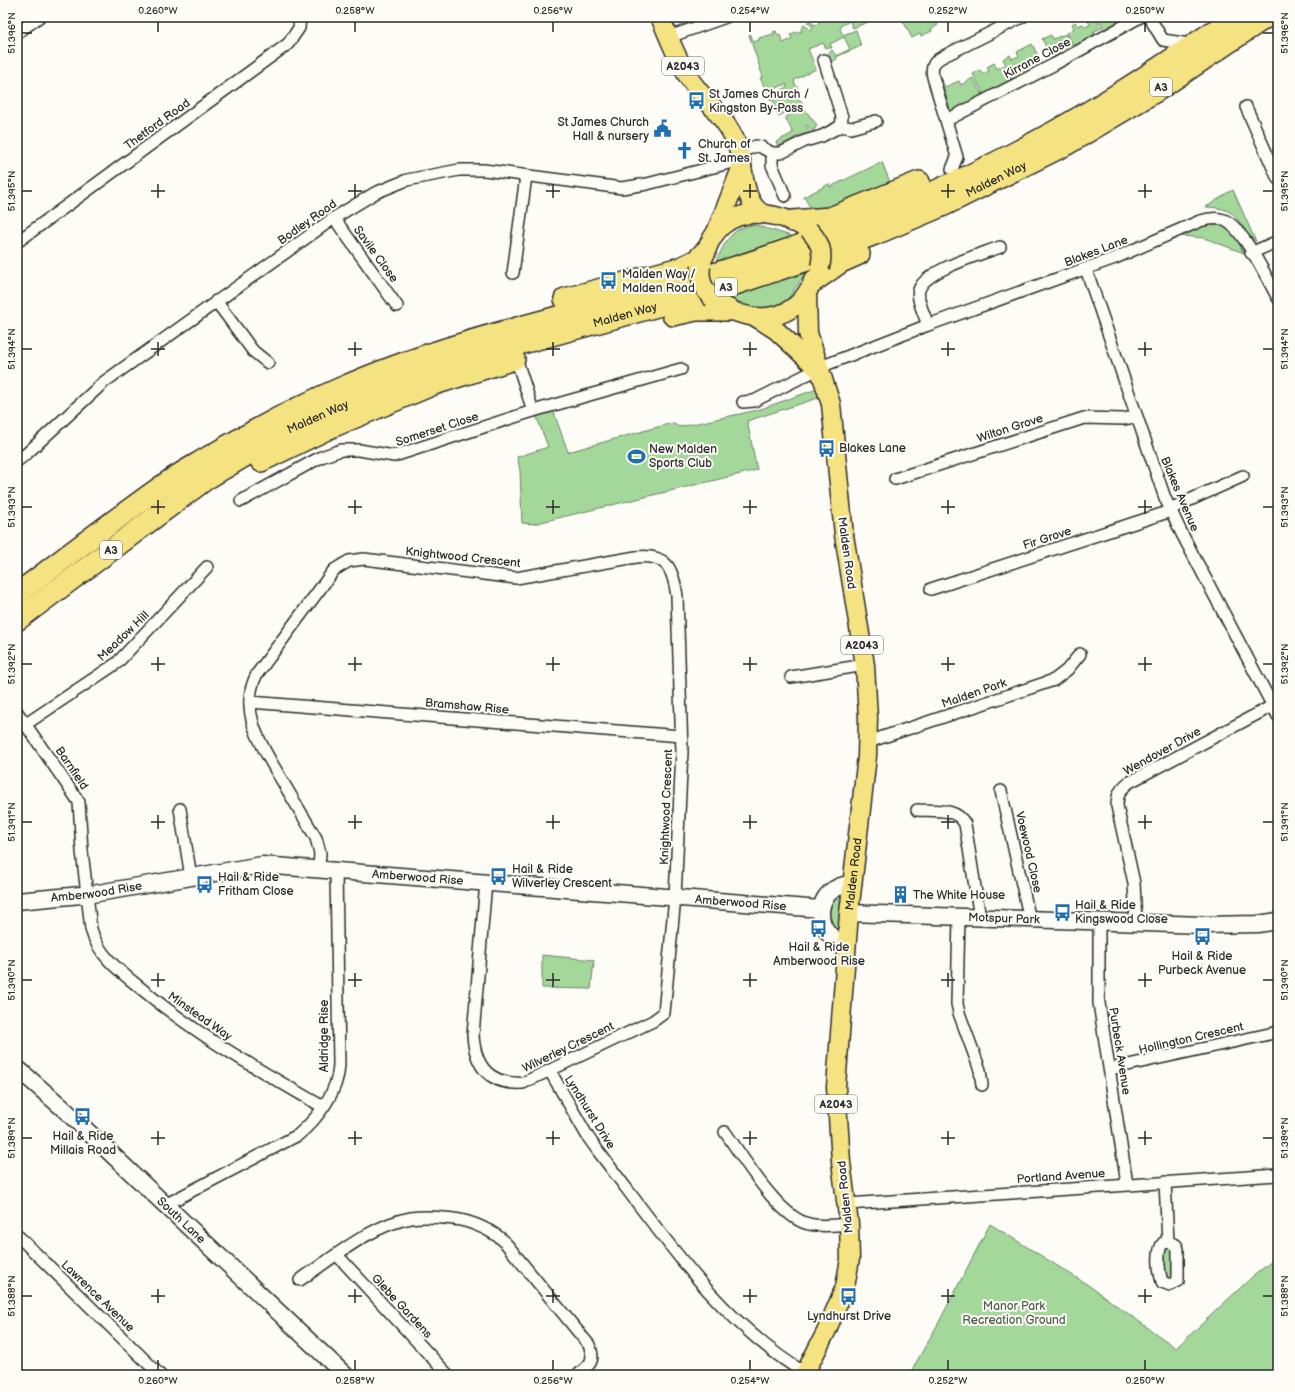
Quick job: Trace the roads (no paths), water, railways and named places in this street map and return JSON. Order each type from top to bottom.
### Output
[{"type":"highway","points":[[801,226],[843,213],[952,168],[1059,113],[1183,42],[1246,20]]},
{"type":"highway","points":[[814,280],[841,262],[949,218],[1009,190],[1088,148],[1155,105],[1228,51],[1246,20]]},
{"type":"highway","name":"Malden Way","points":[[17,620],[206,479],[290,429],[365,395],[412,377],[536,338],[723,288],[826,253],[944,205],[1005,176],[1098,126],[1156,91],[1246,20]]},
{"type":"highway","name":"Malden Way","points":[[17,594],[167,482],[294,409],[342,387],[407,362],[525,325],[717,273],[827,236],[938,190],[997,162],[1092,110],[1167,64],[1246,20]]},
{"type":"highway","points":[[167,482],[188,460],[259,416],[322,381],[391,352],[457,330],[680,268],[697,260],[703,259]]},
{"type":"highway","points":[[206,479],[241,470],[329,428],[434,384],[516,358],[721,304]]},
{"type":"main road","name":"A2043","points":[[660,17],[688,76],[703,98],[726,124],[741,160],[753,206],[764,214]]},
{"type":"main road","points":[[716,233],[724,224],[732,220],[744,216],[764,214],[801,226],[820,244],[822,252],[814,280],[789,311],[774,317],[757,318],[721,304],[702,284],[700,276],[703,259],[716,233],[741,160]]},
{"type":"main road","name":"Malden Road","points":[[805,1374],[826,1332],[845,1287],[850,1259],[849,1224],[838,1126],[836,1087],[852,884],[868,742],[868,699],[865,665],[844,535],[830,404],[824,380],[818,369],[807,325],[814,280]]},
{"type":"main road","name":"Malden Road","points":[[757,318],[776,330],[818,369]]},
{"type":"street","points":[[17,33],[39,17]]},
{"type":"street","name":"Thetford Road","points":[[17,242],[288,44],[298,28],[300,17]]},
{"type":"street","points":[[669,37],[726,17]]},
{"type":"street","points":[[952,168],[957,158],[932,72],[932,66],[936,61],[1022,17]]},
{"type":"street","name":"Kirrane Close","points":[[947,120],[1055,64],[1140,17]]},
{"type":"street","points":[[1148,17],[1163,40],[1183,42]]},
{"type":"street","points":[[824,60],[842,117],[842,126]]},
{"type":"street","points":[[1246,107],[1278,179]]},
{"type":"street","points":[[785,196],[772,165],[772,153],[781,153],[805,141],[822,136],[842,126],[851,128],[876,121]]},
{"type":"street","name":"Bodley Road","points":[[17,460],[25,456],[104,382],[334,218],[375,193],[407,180],[459,170],[484,170],[622,188],[647,184],[741,160],[756,146],[772,153]]},
{"type":"street","points":[[513,274],[526,176]]},
{"type":"street","name":"Savile Close","points":[[334,218],[397,306]]},
{"type":"street","name":"Blakes Lane","points":[[743,402],[754,401],[818,369],[928,325],[1086,269],[1200,221],[1211,218],[1222,219],[1231,223],[1238,229],[1278,298]]},
{"type":"street","points":[[1251,253],[1278,241]]},
{"type":"street","points":[[928,325],[919,296],[919,290],[923,283],[943,270],[1000,247]]},
{"type":"street","name":"Blakes Avenue","points":[[1086,269],[1135,417],[1170,510],[1278,716]]},
{"type":"street","points":[[216,301],[253,351],[268,363]]},
{"type":"street","points":[[516,358],[533,411]]},
{"type":"street","name":"Somerset Close","points":[[241,501],[321,457],[342,450],[359,450],[394,456],[533,411],[681,368]]},
{"type":"street","name":"Wilton Grove","points":[[895,478],[1084,418],[1123,419],[1135,417]]},
{"type":"street","name":"Fir Grove","points":[[931,589],[1170,510],[1243,476]]},
{"type":"street","name":"Knightwood Crescent","points":[[319,868],[320,853],[316,838],[257,736],[250,702],[250,690],[257,674],[334,570],[349,561],[364,559],[516,578],[636,557],[655,556],[667,565],[676,585],[681,736],[675,897]]},
{"type":"street","name":"Meadow Hill","points":[[26,724],[117,663],[207,567]]},
{"type":"street","name":"Malden Park","points":[[868,742],[1054,680],[1067,670],[1080,654]]},
{"type":"street","points":[[791,677],[865,665]]},
{"type":"street","name":"Bramshaw Rise","points":[[250,702],[681,736]]},
{"type":"street","name":"Wendover Drive","points":[[1136,923],[1134,883],[1117,806],[1117,796],[1121,789],[1272,706]]},
{"type":"street","name":"Barnfield","points":[[17,712],[79,802],[81,812],[82,851],[87,895]]},
{"type":"street","name":"Voewood Close","points":[[1001,791],[1030,920]]},
{"type":"street","points":[[180,809],[191,877]]},
{"type":"street","points":[[917,810],[950,811],[962,818],[965,824],[980,918]]},
{"type":"street","name":"Amberwood Rise","points":[[17,901],[87,895],[262,865],[319,868],[821,910]]},
{"type":"street","name":"Aldridge Rise","points":[[166,1205],[298,1135],[308,1126],[323,1107],[334,1088],[339,1074],[336,870]]},
{"type":"street","name":"Wilverley Crescent","points":[[486,882],[473,1035],[476,1057],[482,1067],[490,1076],[500,1081],[512,1084],[523,1083],[550,1071],[653,1021],[664,1012],[675,897]]},
{"type":"street","points":[[847,945],[837,942],[829,935],[823,926],[821,910],[830,892],[836,886],[852,884]]},
{"type":"street","name":"Minstead Way","points":[[87,895],[94,940],[109,960],[193,1029],[249,1065],[323,1107]]},
{"type":"street","name":"Motspur Park","points":[[850,913],[1030,920],[1226,925],[1258,924],[1278,921]]},
{"type":"street","points":[[959,917],[957,1004],[980,1070],[982,1086]]},
{"type":"street","name":"Purbeck Avenue","points":[[1099,922],[1098,993],[1127,1184]]},
{"type":"street","name":"Hollington Crescent","points":[[1110,1069],[1278,1032]]},
{"type":"street","name":"Lyndhurst Drive","points":[[550,1071],[584,1131],[598,1151],[719,1304],[780,1356],[805,1374]]},
{"type":"street","name":"South Lane","points":[[19,1073],[65,1110],[341,1374]]},
{"type":"street","points":[[725,1132],[758,1177],[789,1215],[808,1224],[849,1224]]},
{"type":"street","name":"Portland Avenue","points":[[846,1204],[1278,1174]]},
{"type":"street","points":[[1166,1182],[1168,1242]]},
{"type":"street","points":[[300,1280],[382,1227],[410,1218],[422,1216],[450,1218],[484,1228],[502,1240],[589,1345],[592,1351],[593,1360],[591,1364],[578,1375]]},
{"type":"street","name":"Lawrence Avenue","points":[[17,1235],[160,1375]]},
{"type":"street","name":"Glebe Gardens","points":[[337,1255],[448,1375]]},
{"type":"place","name":"St James Church / Kingston By-Pass","points":[[696,101]]},
{"type":"place","name":"St James Church Hall & nursery","points":[[662,129]]},
{"type":"place","name":"Church of St. James","points":[[685,151]]},
{"type":"place","name":"Malden Way / Malden Road","points":[[609,281]]},
{"type":"place","name":"Blakes Lane","points":[[826,448]]},
{"type":"place","name":"New Malden Sports Club","points":[[636,456]]},
{"type":"place","name":"Hail & Ride Wilverley Crescent","points":[[499,876]]},
{"type":"place","name":"Hail & Ride Fritham Close","points":[[205,884]]},
{"type":"place","name":"The White House","points":[[900,895]]},
{"type":"place","name":"Hail & Ride Kingswood Close","points":[[1062,912]]},
{"type":"place","name":"Hail & Ride Amberwood Rise","points":[[819,928]]},
{"type":"place","name":"Hail & Ride Purbeck Avenue","points":[[1202,937]]},
{"type":"place","name":"Hail & Ride Millais Road","points":[[83,1117]]},
{"type":"place","name":"Lyndhurst Drive","points":[[849,1297]]},
{"type":"park label","name":"Manor Park Recreation Ground","points":[[1014,1313]]}]
